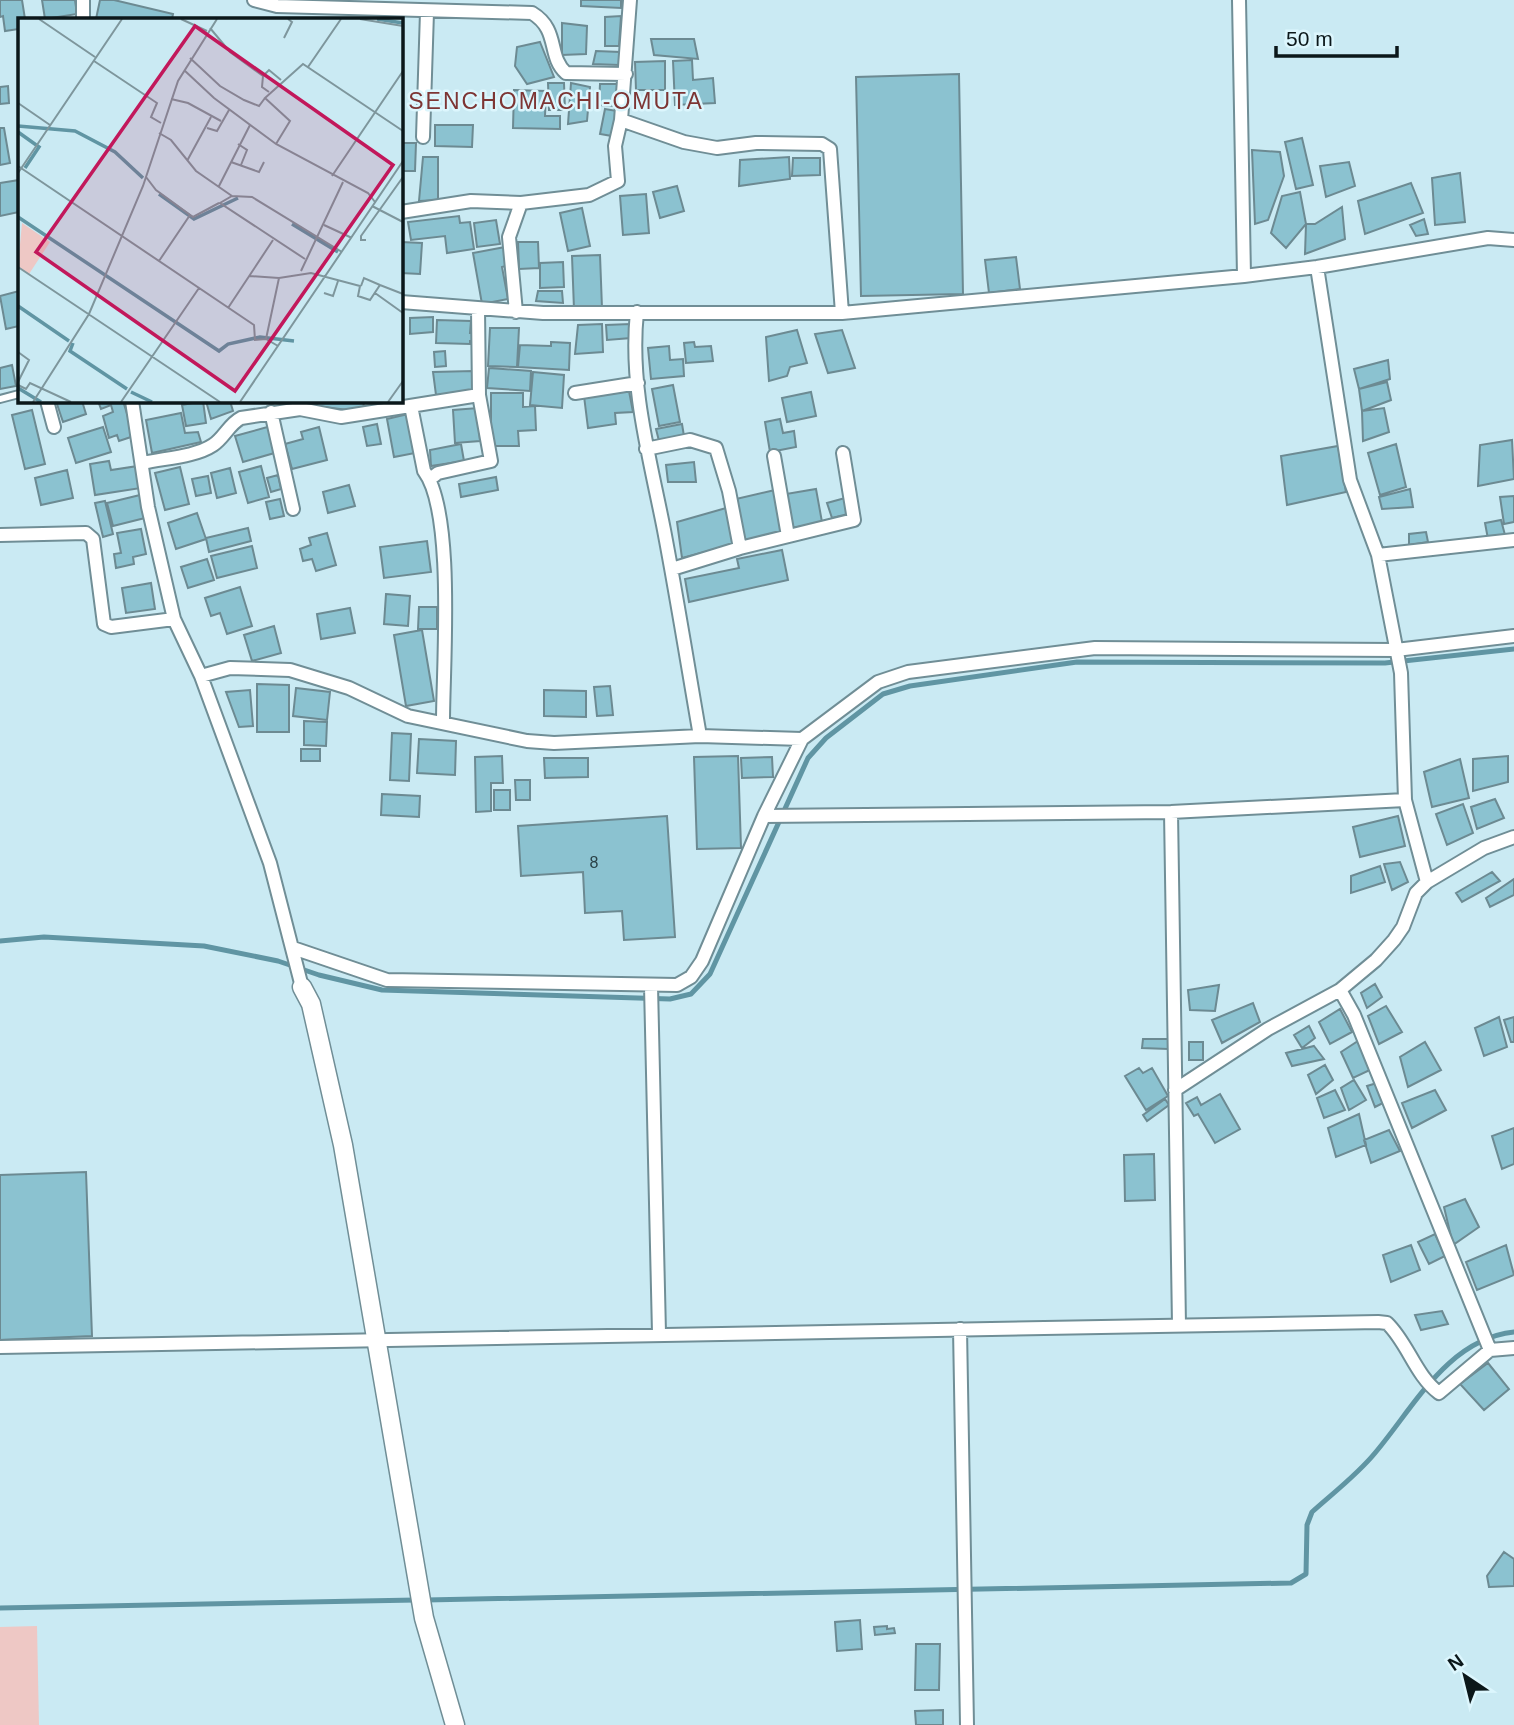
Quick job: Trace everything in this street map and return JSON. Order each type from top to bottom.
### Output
[{"type":"street","points":[[83,0],[83,18]]},
{"type":"street","points":[[254,0],[277,6],[427,12],[533,6],[549,28],[560,67],[566,73],[626,74]]},
{"type":"street","points":[[402,212],[471,201],[521,203],[589,195],[618,181],[615,146],[626,74],[630,0]]},
{"type":"street","points":[[1239,0],[1244,276]]},
{"type":"street","points":[[423,137],[427,12]]},
{"type":"street","points":[[621,120],[684,142],[717,148],[756,143],[796,143],[822,144],[830,149],[842,313]]},
{"type":"street","points":[[516,312],[509,237],[521,203]]},
{"type":"street","points":[[402,302],[461,305],[516,312],[842,313],[1244,276],[1488,239],[1514,240]]},
{"type":"street","points":[[1317,267],[1350,480],[1378,555],[1401,673],[1405,800],[1427,882]]},
{"type":"street","points":[[430,479],[438,473],[491,461],[479,395],[478,309]]},
{"type":"street","points":[[638,312],[638,383],[646,449],[672,569],[700,736]]},
{"type":"street","points":[[575,393],[638,383]]},
{"type":"street","points":[[143,463],[216,444],[233,422],[241,418],[300,409],[341,416],[378,405],[411,406],[479,395]]},
{"type":"street","points":[[47,402],[54,428]]},
{"type":"street","points":[[132,402],[148,507],[174,619],[201,676],[270,863],[300,982],[311,1004],[342,1140],[424,1618],[455,1725]]},
{"type":"street","points":[[411,406],[424,471],[430,479],[441,531],[443,721]]},
{"type":"street","points":[[271,412],[293,509]]},
{"type":"street","points":[[646,449],[690,440],[716,448],[729,491],[740,548]]},
{"type":"street","points":[[672,569],[740,548],[854,520],[843,453]]},
{"type":"street","points":[[774,456],[788,536]]},
{"type":"street","points":[[0,535],[86,533],[93,539],[104,624],[111,626],[174,619]]},
{"type":"street","points":[[1378,555],[1514,540]]},
{"type":"street","points":[[293,950],[387,980],[651,989],[677,985],[691,977],[702,961],[802,739],[878,682],[908,673],[1095,648],[1397,653],[1514,636]]},
{"type":"street","points":[[201,676],[230,668],[290,670],[349,688],[408,716],[443,721],[527,741],[554,743],[700,736],[802,739]]},
{"type":"street","points":[[768,816],[1171,813],[1405,800]]},
{"type":"street","points":[[1171,813],[1179,1325]]},
{"type":"street","points":[[1175,1090],[1268,1029],[1340,990],[1376,960],[1394,940],[1403,927],[1416,893],[1427,882],[1483,848],[1514,837]]},
{"type":"street","points":[[651,989],[659,1333]]},
{"type":"street","points":[[1340,990],[1354,1015],[1489,1348]]},
{"type":"street","points":[[0,1347],[659,1333],[1387,1323],[1421,1374],[1439,1393],[1489,1348],[1514,1348]]},
{"type":"street","points":[[961,1329],[967,1725]]},
{"type":"lane","points":[[0,399],[18,394]]},
{"type":"shaded area","points":[[37,1626],[39,1725],[0,1725],[0,1627]]},
{"type":"building","points":[[0,0],[22,0],[25,18],[18,18],[18,29],[5,31],[3,16],[0,17]]},
{"type":"building","points":[[42,0],[75,0],[77,14],[45,18]]},
{"type":"building","points":[[100,0],[114,0],[173,14],[172,18],[96,18]]},
{"type":"building","points":[[581,0],[621,0],[621,8],[581,6]]},
{"type":"building","points":[[621,16],[619,46],[605,46],[605,17]]},
{"type":"building","points":[[562,23],[587,26],[586,54],[562,55]]},
{"type":"building","points":[[651,39],[694,39],[698,59],[654,55]]},
{"type":"building","points":[[540,42],[554,77],[527,84],[515,66],[517,47]]},
{"type":"building","points":[[596,51],[620,52],[619,65],[593,64]]},
{"type":"building","points":[[692,60],[693,80],[713,78],[715,103],[675,105],[673,61]]},
{"type":"building","points":[[665,61],[665,90],[636,90],[635,62]]},
{"type":"building","points":[[959,74],[963,294],[861,296],[856,77]]},
{"type":"building","points":[[548,83],[564,83],[565,110],[549,110]]},
{"type":"building","points":[[571,83],[590,87],[587,121],[568,124]]},
{"type":"building","points":[[600,84],[618,84],[615,106],[599,105]]},
{"type":"building","points":[[8,86],[9,103],[0,104],[0,87]]},
{"type":"building","points":[[514,90],[546,91],[545,116],[560,116],[560,129],[513,128]]},
{"type":"building","points":[[605,109],[617,111],[612,136],[600,134]]},
{"type":"building","points":[[435,125],[473,125],[472,147],[435,146]]},
{"type":"building","points":[[0,128],[4,128],[10,163],[0,165]]},
{"type":"building","points":[[1302,138],[1313,185],[1296,189],[1285,142]]},
{"type":"building","points":[[402,143],[416,143],[415,171],[402,171]]},
{"type":"building","points":[[1252,150],[1280,152],[1284,176],[1268,220],[1255,224]]},
{"type":"building","points":[[423,157],[438,157],[438,200],[419,201]]},
{"type":"building","points":[[789,157],[790,179],[739,186],[740,160]]},
{"type":"building","points":[[793,158],[820,158],[820,175],[792,176]]},
{"type":"building","points":[[1349,162],[1355,186],[1326,197],[1320,166]]},
{"type":"building","points":[[1460,173],[1465,222],[1435,225],[1432,178]]},
{"type":"building","points":[[18,180],[18,212],[0,216],[0,183]]},
{"type":"building","points":[[1411,183],[1423,213],[1365,234],[1358,201]]},
{"type":"building","points":[[677,186],[684,211],[660,218],[653,192]]},
{"type":"building","points":[[1300,192],[1306,224],[1286,248],[1271,233],[1282,196]]},
{"type":"building","points":[[646,194],[649,233],[623,235],[620,196]]},
{"type":"building","points":[[1342,207],[1345,239],[1305,254],[1306,224],[1315,224]]},
{"type":"building","points":[[582,208],[590,246],[568,251],[560,213]]},
{"type":"building","points":[[459,216],[460,223],[470,222],[474,249],[447,253],[445,236],[411,240],[408,222]]},
{"type":"building","points":[[1424,219],[1428,234],[1416,236],[1410,225]]},
{"type":"building","points":[[496,220],[500,244],[477,247],[474,223]]},
{"type":"building","points":[[402,242],[422,243],[420,274],[402,273]]},
{"type":"building","points":[[518,242],[538,242],[539,268],[519,269]]},
{"type":"building","points":[[505,247],[506,266],[502,267],[508,299],[482,304],[473,253]]},
{"type":"building","points":[[600,255],[602,308],[574,309],[572,256]]},
{"type":"building","points":[[1016,257],[1020,289],[989,293],[985,260]]},
{"type":"building","points":[[563,262],[564,287],[540,288],[540,263]]},
{"type":"building","points":[[18,291],[18,326],[6,329],[0,296]]},
{"type":"building","points":[[538,291],[562,291],[563,303],[536,301]]},
{"type":"building","points":[[433,317],[433,332],[410,334],[410,318]]},
{"type":"building","points":[[437,320],[471,321],[470,333],[475,333],[475,341],[470,341],[470,344],[436,343]]},
{"type":"building","points":[[602,324],[603,352],[575,354],[578,325]]},
{"type":"building","points":[[630,324],[631,338],[607,340],[606,325]]},
{"type":"building","points":[[490,328],[519,328],[517,367],[488,366]]},
{"type":"building","points":[[797,330],[807,363],[790,367],[787,376],[769,381],[766,337]]},
{"type":"building","points":[[842,330],[855,368],[828,373],[815,334]]},
{"type":"building","points":[[551,342],[570,343],[569,370],[518,367],[520,345],[551,346]]},
{"type":"building","points":[[694,342],[695,347],[711,346],[713,361],[686,363],[684,343]]},
{"type":"building","points":[[669,346],[670,360],[683,359],[684,376],[651,379],[648,348]]},
{"type":"building","points":[[445,351],[446,366],[435,367],[434,352]]},
{"type":"building","points":[[1388,360],[1390,379],[1359,389],[1354,369]]},
{"type":"building","points":[[12,365],[16,386],[0,389],[0,368]]},
{"type":"building","points":[[489,368],[531,371],[530,391],[487,388]]},
{"type":"building","points":[[473,371],[473,391],[436,395],[433,372]]},
{"type":"building","points":[[533,372],[564,375],[562,408],[530,405]]},
{"type":"building","points":[[1387,382],[1391,400],[1362,411],[1359,389]]},
{"type":"building","points":[[673,385],[680,422],[659,426],[652,389]]},
{"type":"building","points":[[629,391],[633,412],[615,413],[616,424],[588,428],[584,396]]},
{"type":"building","points":[[811,392],[816,416],[787,422],[782,398]]},
{"type":"building","points":[[491,393],[523,393],[523,407],[535,406],[536,430],[518,431],[519,446],[491,446]]},
{"type":"building","points":[[56,402],[82,402],[86,414],[63,422]]},
{"type":"building","points":[[98,402],[123,402],[134,436],[119,441],[117,435],[109,438],[103,416],[113,412],[111,405],[101,409]]},
{"type":"building","points":[[203,402],[206,423],[186,426],[182,405]]},
{"type":"building","points":[[206,402],[230,402],[233,411],[211,419]]},
{"type":"building","points":[[317,402],[364,402],[363,412],[317,406]]},
{"type":"building","points":[[478,408],[480,441],[455,443],[453,410]]},
{"type":"building","points":[[1384,408],[1389,432],[1363,441],[1362,411]]},
{"type":"building","points":[[32,410],[45,464],[25,469],[12,415]]},
{"type":"building","points":[[181,413],[185,433],[198,432],[201,442],[152,453],[146,420]]},
{"type":"building","points":[[408,414],[415,453],[394,457],[387,419]]},
{"type":"building","points":[[780,419],[783,433],[794,431],[796,447],[770,452],[765,422]]},
{"type":"building","points":[[377,424],[381,444],[367,446],[363,427]]},
{"type":"building","points":[[682,424],[684,436],[659,441],[656,429]]},
{"type":"building","points":[[271,426],[278,452],[243,462],[235,436]]},
{"type":"building","points":[[103,427],[111,452],[76,463],[68,438]]},
{"type":"building","points":[[319,427],[327,460],[292,469],[285,444],[303,439],[301,432]]},
{"type":"building","points":[[1512,440],[1514,479],[1478,486],[1480,445]]},
{"type":"building","points":[[461,444],[464,461],[431,466],[430,450]]},
{"type":"building","points":[[1396,444],[1406,487],[1380,495],[1368,453]]},
{"type":"building","points":[[1338,446],[1346,492],[1287,505],[1281,456]]},
{"type":"building","points":[[109,461],[111,470],[138,466],[141,488],[95,495],[90,464]]},
{"type":"building","points":[[694,462],[696,482],[668,482],[666,465]]},
{"type":"building","points":[[261,466],[269,497],[248,503],[239,472]]},
{"type":"building","points":[[180,467],[189,504],[165,510],[155,473]]},
{"type":"building","points":[[230,468],[236,493],[217,498],[211,473]]},
{"type":"building","points":[[67,470],[73,498],[41,505],[35,478]]},
{"type":"building","points":[[278,475],[281,489],[271,492],[267,478]]},
{"type":"building","points":[[208,476],[211,493],[196,496],[192,479]]},
{"type":"building","points":[[496,477],[498,490],[461,497],[459,484]]},
{"type":"building","points":[[349,485],[355,506],[328,513],[323,492]]},
{"type":"building","points":[[816,489],[822,522],[793,528],[786,494]]},
{"type":"building","points":[[1410,489],[1413,507],[1382,509],[1379,497]]},
{"type":"building","points":[[775,490],[782,531],[744,541],[736,499]]},
{"type":"building","points":[[140,495],[145,518],[113,526],[107,503]]},
{"type":"building","points":[[1514,496],[1514,522],[1504,524],[1500,497]]},
{"type":"building","points":[[845,498],[848,514],[832,518],[827,503]]},
{"type":"building","points":[[280,499],[284,516],[270,519],[266,502]]},
{"type":"building","points":[[105,501],[113,534],[103,537],[95,503]]},
{"type":"building","points":[[726,508],[735,544],[682,558],[677,522]]},
{"type":"building","points":[[197,513],[206,539],[176,549],[168,523]]},
{"type":"building","points":[[1501,520],[1505,535],[1488,539],[1485,523]]},
{"type":"building","points":[[248,528],[251,541],[209,552],[206,538]]},
{"type":"building","points":[[141,529],[146,554],[133,557],[134,564],[116,568],[114,554],[121,553],[117,533]]},
{"type":"building","points":[[1426,532],[1428,542],[1409,545],[1409,534]]},
{"type":"building","points":[[327,533],[336,565],[316,571],[312,559],[303,561],[300,549],[311,545],[309,538]]},
{"type":"building","points":[[427,541],[431,572],[384,578],[380,547]]},
{"type":"building","points":[[252,546],[257,568],[217,578],[211,556]]},
{"type":"building","points":[[782,550],[788,580],[689,602],[685,579],[739,568],[737,559]]},
{"type":"building","points":[[207,559],[214,580],[188,588],[181,567]]},
{"type":"building","points":[[151,583],[155,609],[126,613],[122,588]]},
{"type":"building","points":[[240,587],[252,626],[227,634],[220,613],[211,616],[205,598]]},
{"type":"building","points":[[386,594],[410,596],[408,626],[384,624]]},
{"type":"building","points":[[419,607],[437,607],[437,629],[418,629]]},
{"type":"building","points":[[350,608],[355,633],[321,639],[317,614]]},
{"type":"building","points":[[274,626],[281,653],[252,661],[244,635]]},
{"type":"building","points":[[422,630],[434,701],[406,706],[394,635]]},
{"type":"building","points":[[257,684],[289,685],[289,732],[257,732]]},
{"type":"building","points":[[610,686],[613,715],[597,716],[594,687]]},
{"type":"building","points":[[296,688],[330,692],[327,720],[293,716]]},
{"type":"building","points":[[250,690],[253,726],[239,727],[226,692]]},
{"type":"building","points":[[544,690],[586,691],[586,717],[544,716]]},
{"type":"building","points":[[304,721],[327,722],[326,746],[304,745]]},
{"type":"building","points":[[392,733],[411,734],[409,781],[390,780]]},
{"type":"building","points":[[419,739],[456,741],[455,775],[417,773]]},
{"type":"building","points":[[301,749],[320,749],[320,761],[301,761]]},
{"type":"building","points":[[502,756],[503,783],[491,783],[491,811],[476,812],[475,757]]},
{"type":"building","points":[[738,756],[741,848],[697,849],[694,757]]},
{"type":"building","points":[[1508,756],[1508,782],[1473,791],[1473,759]]},
{"type":"building","points":[[772,757],[773,777],[742,778],[741,758]]},
{"type":"building","points":[[544,758],[588,758],[588,777],[545,778]]},
{"type":"building","points":[[1460,759],[1469,798],[1432,807],[1424,772]]},
{"type":"building","points":[[515,780],[530,780],[530,800],[516,800]]},
{"type":"building","points":[[494,790],[510,790],[510,810],[494,810]]},
{"type":"building","points":[[382,794],[420,796],[419,817],[381,815]]},
{"type":"building","points":[[1495,799],[1504,818],[1477,829],[1471,807]]},
{"type":"building","points":[[1463,804],[1473,833],[1447,845],[1436,814]]},
{"type":"building","points":[[667,816],[675,937],[624,940],[622,911],[585,913],[583,872],[521,876],[518,826]]},
{"type":"building","points":[[1398,816],[1405,846],[1360,857],[1353,827]]},
{"type":"building","points":[[1400,862],[1408,882],[1392,890],[1384,864]]},
{"type":"building","points":[[1380,866],[1385,882],[1351,893],[1351,876]]},
{"type":"building","points":[[1492,872],[1500,881],[1462,902],[1456,893]]},
{"type":"building","points":[[1514,879],[1514,895],[1490,907],[1486,898]]},
{"type":"building","points":[[1375,984],[1382,997],[1367,1008],[1361,993]]},
{"type":"building","points":[[1219,985],[1215,1011],[1190,1010],[1188,990]]},
{"type":"building","points":[[1253,1003],[1260,1022],[1222,1043],[1212,1020]]},
{"type":"building","points":[[1386,1006],[1402,1032],[1379,1044],[1368,1016]]},
{"type":"building","points":[[1340,1009],[1352,1032],[1330,1044],[1319,1022]]},
{"type":"building","points":[[1499,1017],[1507,1047],[1484,1056],[1475,1028]]},
{"type":"building","points":[[1514,1017],[1514,1042],[1511,1042],[1504,1020]]},
{"type":"building","points":[[1309,1026],[1315,1038],[1302,1048],[1294,1035]]},
{"type":"building","points":[[1143,1039],[1168,1039],[1168,1049],[1142,1048]]},
{"type":"building","points":[[1358,1041],[1372,1069],[1353,1078],[1341,1052]]},
{"type":"building","points":[[1189,1042],[1203,1042],[1203,1060],[1189,1060]]},
{"type":"building","points":[[1425,1042],[1441,1070],[1408,1087],[1400,1057]]},
{"type":"building","points":[[1314,1046],[1324,1059],[1292,1066],[1286,1053]]},
{"type":"building","points":[[1325,1065],[1333,1080],[1316,1094],[1308,1075]]},
{"type":"building","points":[[1139,1068],[1143,1073],[1152,1068],[1168,1096],[1146,1110],[1125,1076]]},
{"type":"building","points":[[1354,1080],[1366,1100],[1349,1110],[1341,1088]]},
{"type":"building","points":[[1377,1083],[1385,1102],[1375,1107],[1367,1086]]},
{"type":"building","points":[[1335,1090],[1345,1110],[1324,1118],[1317,1098]]},
{"type":"building","points":[[1435,1090],[1446,1110],[1412,1128],[1402,1103]]},
{"type":"building","points":[[1220,1094],[1240,1129],[1215,1143],[1198,1114],[1194,1116],[1186,1103],[1197,1097],[1201,1105]]},
{"type":"building","points":[[1165,1099],[1169,1105],[1147,1121],[1143,1115]]},
{"type":"building","points":[[1359,1114],[1366,1145],[1336,1157],[1328,1128]]},
{"type":"building","points":[[1514,1128],[1514,1164],[1502,1169],[1492,1136]]},
{"type":"building","points":[[1389,1130],[1400,1151],[1371,1163],[1364,1140]]},
{"type":"building","points":[[1154,1154],[1155,1200],[1125,1201],[1124,1155]]},
{"type":"building","points":[[86,1172],[92,1336],[0,1340],[0,1175]]},
{"type":"building","points":[[1465,1199],[1479,1227],[1453,1245],[1444,1207]]},
{"type":"building","points":[[1435,1234],[1445,1256],[1429,1264],[1418,1242]]},
{"type":"building","points":[[1411,1245],[1420,1270],[1391,1282],[1383,1255]]},
{"type":"building","points":[[1506,1245],[1514,1275],[1477,1290],[1466,1262]]},
{"type":"building","points":[[1442,1311],[1448,1324],[1421,1330],[1415,1315]]},
{"type":"building","points":[[1488,1363],[1509,1389],[1484,1410],[1460,1384]]},
{"type":"building","points":[[1504,1552],[1514,1559],[1514,1586],[1489,1587],[1487,1576]]},
{"type":"building","points":[[860,1620],[862,1649],[837,1651],[835,1622]]},
{"type":"building","points":[[887,1626],[887,1629],[894,1628],[895,1633],[875,1635],[874,1627]]},
{"type":"building","points":[[916,1644],[940,1644],[939,1690],[915,1690]]},
{"type":"building","points":[[943,1710],[943,1725],[916,1725],[915,1711]]},
{"type":"waterway","points":[[0,941],[44,937],[204,946],[278,961],[319,975],[382,990],[670,999],[691,994],[710,974],[808,758],[826,738],[883,694],[910,686],[1077,662],[1385,663],[1514,649]]},
{"type":"waterway","points":[[426,1600],[1291,1583],[1306,1574],[1307,1525],[1312,1512],[1368,1461],[1419,1396],[1451,1361],[1470,1347],[1491,1337],[1514,1332]]},
{"type":"waterway","points":[[0,1608],[416,1600]]},
{"type":"district","name":"SENCHOMACHI-OMUTA","points":[[556,101]]}]
